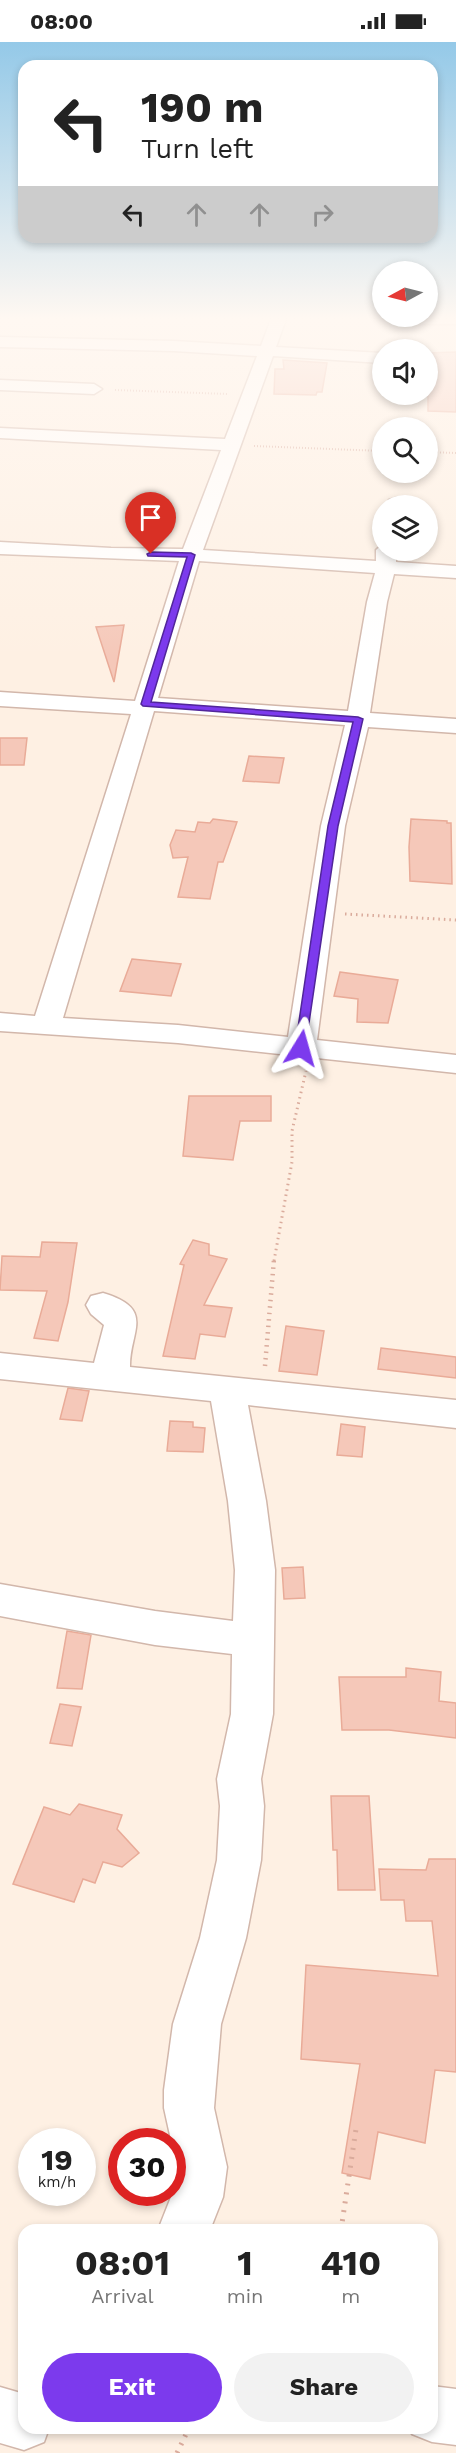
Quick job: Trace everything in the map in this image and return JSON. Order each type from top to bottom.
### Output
[{"type":"street","points":[[47,1024],[191,555],[238,432]]},
{"type":"street","points":[[0,433],[233,445]]},
{"type":"street","points":[[0,548],[111,554],[372,559]]},
{"type":"street","points":[[306,1048],[333,826],[358,719],[376,602],[386,561]]},
{"type":"street","points":[[397,561],[456,572]]},
{"type":"street","points":[[0,699],[456,726]]},
{"type":"street","points":[[0,1022],[178,1034],[456,1064]]},
{"type":"street","points":[[103,1305],[118,1316],[121,1325],[112,1360],[112,1378]]},
{"type":"street","points":[[0,1366],[456,1414]]},
{"type":"street","points":[[186,2224],[197,2198],[202,2167],[189,2108],[197,2024],[223,1938],[241,1843],[242,1806],[239,1779],[252,1714],[255,1570],[247,1501],[245,1392]]},
{"type":"street","points":[[0,1600],[155,1628],[252,1640]]},
{"type":"street","points":[[0,2415],[18,2420]]},
{"type":"street","points":[[438,2415],[456,2417]]},
{"type":"path","points":[[233,445],[372,451]]},
{"type":"path","points":[[438,452],[456,453]]},
{"type":"path","points":[[321,912],[456,920]]},
{"type":"path","points":[[245,1392],[273,1264],[292,1162],[292,1131],[306,1048]]},
{"type":"path","points":[[342,2224],[356,2129]]},
{"type":"path","points":[[177,2453],[186,2434]]},
{"type":"building","points":[[124,625],[114,682],[96,627]]},
{"type":"building","points":[[0,738],[27,738],[24,765],[0,765]]},
{"type":"building","points":[[249,756],[284,758],[279,783],[243,781]]},
{"type":"building","points":[[213,819],[237,822],[223,862],[218,862],[210,899],[178,897],[188,857],[173,858],[170,845],[176,830],[195,832],[198,822],[210,823]]},
{"type":"building","points":[[411,819],[451,823],[452,884],[410,881]]},
{"type":"building","points":[[132,959],[181,964],[171,996],[120,991]]},
{"type":"building","points":[[340,972],[398,980],[388,1023],[357,1022],[358,999],[334,996]]},
{"type":"building","points":[[189,1096],[271,1096],[271,1121],[240,1121],[233,1160],[183,1156]]},
{"type":"building","points":[[193,1240],[209,1244],[209,1255],[227,1259],[204,1305],[232,1308],[225,1337],[200,1334],[195,1359],[163,1356],[184,1265],[180,1264]]},
{"type":"building","points":[[42,1242],[77,1243],[68,1302],[58,1341],[34,1338],[47,1291],[0,1290],[2,1256],[40,1257]]},
{"type":"building","points":[[286,1326],[324,1331],[317,1375],[279,1371]]},
{"type":"building","points":[[381,1348],[456,1357],[456,1378],[378,1369]]},
{"type":"building","points":[[68,1388],[89,1391],[82,1421],[60,1419]]},
{"type":"building","points":[[170,1421],[193,1422],[193,1427],[205,1428],[203,1452],[167,1451]]},
{"type":"building","points":[[341,1424],[365,1427],[362,1457],[337,1455]]},
{"type":"building","points":[[303,1567],[305,1598],[284,1599],[282,1568]]},
{"type":"building","points":[[67,1631],[91,1635],[82,1689],[57,1688]]},
{"type":"building","points":[[406,1668],[441,1672],[439,1701],[456,1703],[456,1738],[389,1730],[342,1730],[339,1677],[406,1677]]},
{"type":"building","points":[[60,1704],[81,1707],[72,1746],[50,1743]]},
{"type":"building","points":[[331,1796],[369,1796],[375,1890],[338,1890],[337,1850],[333,1850]]},
{"type":"building","points":[[79,1804],[122,1815],[117,1829],[139,1853],[122,1867],[103,1862],[95,1883],[83,1879],[74,1902],[13,1884],[44,1807],[70,1815]]},
{"type":"building","points":[[429,1859],[456,1859],[456,2072],[435,2070],[425,2143],[378,2132],[370,2179],[342,2173],[360,2064],[301,2059],[306,1965],[438,1976],[432,1921],[406,1921],[404,1900],[381,1900],[379,1869],[426,1870]]},
{"type":"route","points":[[151,554],[191,555],[146,704],[358,719],[333,826],[301,1048]]}]
